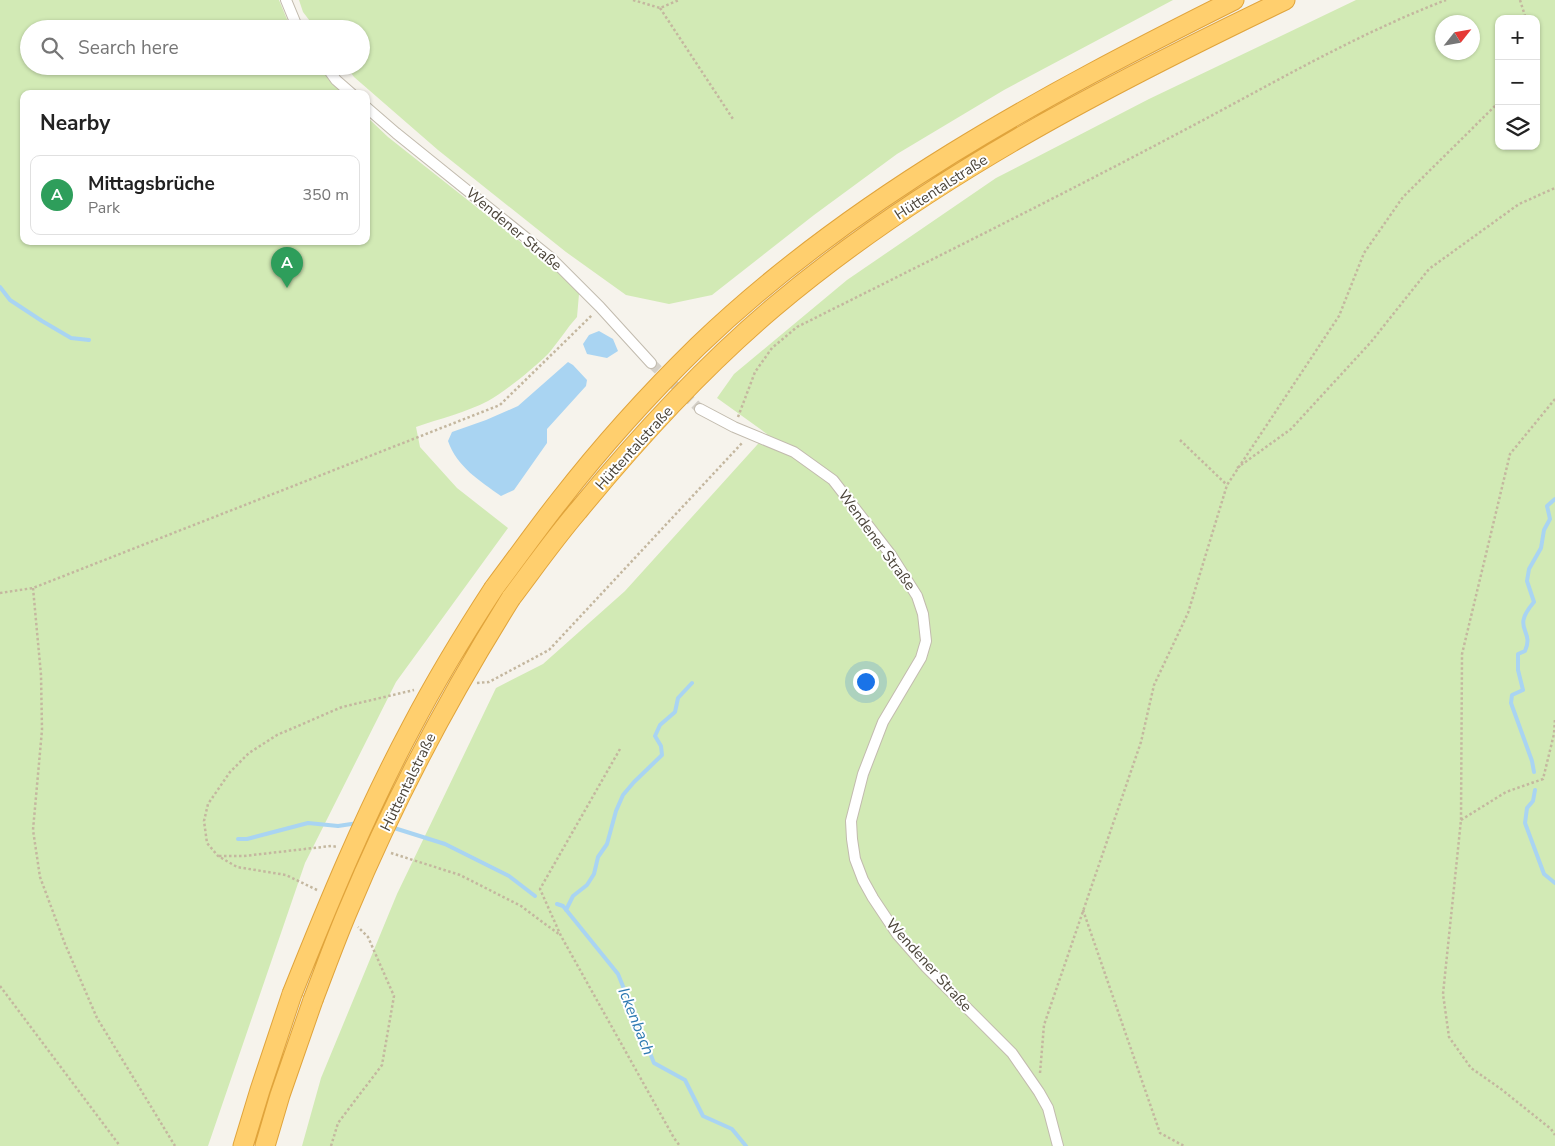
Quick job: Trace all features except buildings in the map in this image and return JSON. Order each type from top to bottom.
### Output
[{"type":"highway","name":"Hüttentalstraße","points":[[243,1146],[292,994],[330,899],[369,811],[406,737],[455,648],[494,588],[561,498],[635,413],[699,346],[760,292],[823,241],[916,175],[1008,119],[1122,57],[1234,0]]},
{"type":"highway","name":"Hüttentalstraße","points":[[265,1146],[313,1000],[349,907],[430,737],[468,667],[512,598],[577,512],[644,435],[713,363],[773,308],[836,258],[928,193],[1018,138],[1129,77],[1285,0]]},
{"type":"street","points":[[286,0],[294,20]]},
{"type":"street","points":[[332,75],[347,90]]},
{"type":"street","name":"Wendener Straße","points":[[370,110],[551,258],[600,307],[651,363]]},
{"type":"street","name":"Wendener Straße","points":[[700,409],[734,427],[794,452],[833,480],[891,555],[917,596],[926,628],[926,641],[921,658],[883,722],[863,774],[851,821],[855,859],[863,880],[897,934],[926,967],[1012,1054],[1039,1092],[1048,1108],[1058,1146]]},
{"type":"path","points":[[633,0],[660,8],[679,0]]},
{"type":"path","points":[[734,427],[755,372],[772,348],[797,327],[1052,200],[1241,101],[1341,46],[1446,0]]},
{"type":"path","points":[[1520,0],[1525,15]]},
{"type":"path","points":[[660,8],[733,119]]},
{"type":"path","points":[[1039,1092],[1044,1025],[1141,742],[1154,685],[1188,613],[1226,485],[1339,316],[1364,253],[1403,197],[1496,105]]},
{"type":"path","points":[[1235,470],[1291,429],[1372,342],[1429,269],[1518,204],[1555,188]]},
{"type":"path","points":[[0,593],[33,588],[500,404],[600,307]]},
{"type":"path","points":[[1555,398],[1510,454],[1462,654],[1462,820],[1443,994],[1449,1037],[1471,1068],[1502,1089],[1551,1129],[1555,1135]]},
{"type":"path","points":[[1180,440],[1226,485]]},
{"type":"path","points":[[33,588],[41,675],[42,730],[33,830],[40,877],[96,1018],[175,1146]]},
{"type":"path","points":[[1462,820],[1506,792],[1543,779],[1554,734],[1555,719]]},
{"type":"path","points":[[620,749],[540,889],[561,936],[680,1146]]},
{"type":"path","points":[[218,856],[244,856],[331,846],[340,847]]},
{"type":"path","points":[[384,852],[393,853],[460,875],[521,906],[561,936]]},
{"type":"path","points":[[1083,909],[1160,1133],[1184,1146]]},
{"type":"path","points":[[0,986],[120,1146]]},
{"type":"green space","points":[[0,0],[279,0],[287,20],[20,20],[20,75],[327,75],[340,90],[20,90],[20,245],[370,245],[370,120],[388,137],[569,282],[579,294],[577,317],[549,353],[520,379],[495,397],[462,412],[416,427],[420,447],[457,488],[508,528],[396,682],[305,863],[208,1146],[0,1146]]},
{"type":"green space","points":[[299,0],[1173,0],[1004,90],[897,154],[814,215],[712,295],[669,304],[626,295],[566,252],[438,150],[354,77],[353,75],[370,75],[370,20],[309,20],[303,12]]},
{"type":"green space","points":[[1356,0],[1555,0],[1555,1146],[302,1146],[321,1078],[397,894],[496,688],[543,664],[625,591],[767,434],[717,398],[734,374],[847,280],[996,178],[1149,99]]},
{"type":"water","points":[[599,331],[613,339],[618,351],[607,358],[587,354],[583,344],[589,335]]},
{"type":"water","points":[[568,362],[587,380],[586,386],[547,429],[547,443],[514,490],[501,496],[463,466],[448,441],[452,432],[518,406]]},
{"type":"waterway","points":[[0,287],[10,300],[42,321],[71,338],[89,340]]},
{"type":"waterway","points":[[1534,772],[1532,761],[1511,703],[1512,695],[1523,690],[1518,670],[1518,654],[1525,651],[1527,638],[1523,624],[1524,618],[1534,602],[1527,581],[1529,569],[1541,548],[1544,530],[1550,519],[1547,506],[1555,499]]},
{"type":"waterway","points":[[566,910],[573,896],[587,885],[594,874],[598,857],[607,844],[616,811],[623,795],[662,755],[661,746],[655,736],[660,725],[675,712],[678,698],[692,683]]},
{"type":"waterway","points":[[1535,790],[1533,801],[1527,808],[1525,823],[1544,874],[1555,883]]},
{"type":"waterway","name":"Ickenbach","points":[[238,839],[247,839],[308,823],[338,826],[358,823]]},
{"type":"waterway","name":"Ickenbach","points":[[391,827],[445,844],[509,876],[535,896]]},
{"type":"waterway","name":"Ickenbach","points":[[557,904],[563,906],[618,974],[654,1063],[685,1080],[703,1116],[732,1129],[746,1146]]},
{"type":"tunnel","points":[[651,363],[700,409]]},
{"type":"place","name":"Mittagsbrüche","points":[[287,288]]}]
